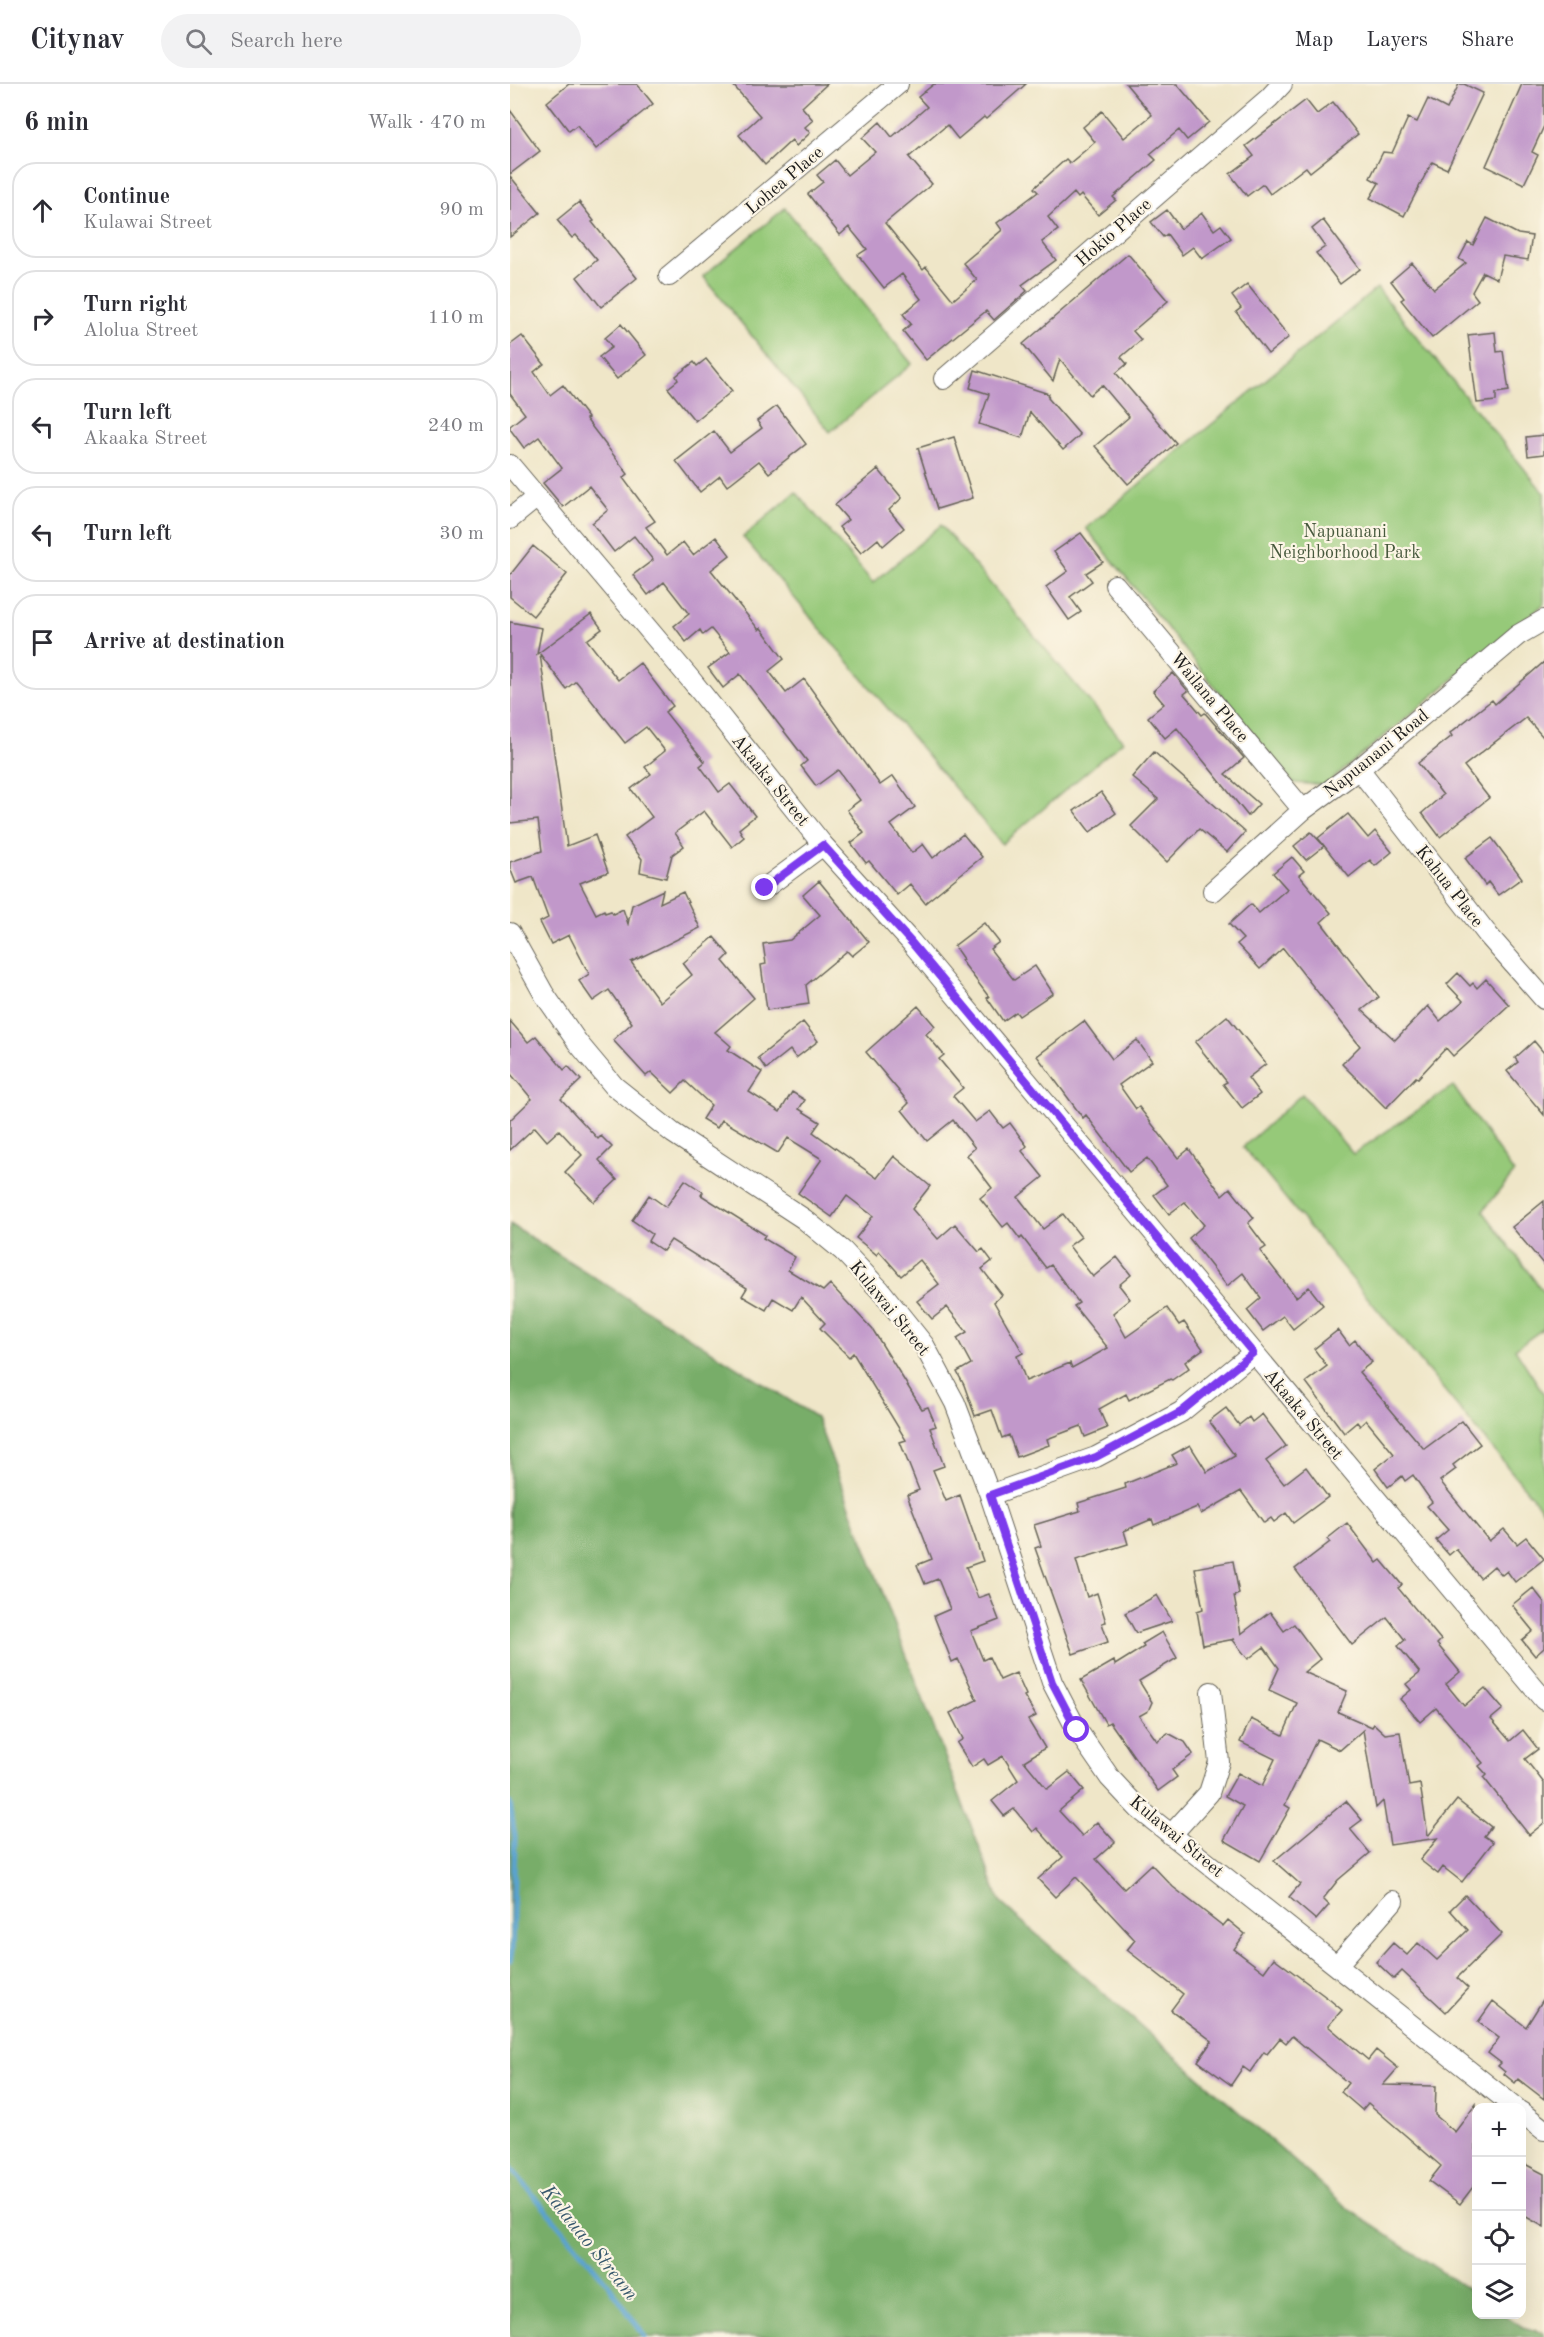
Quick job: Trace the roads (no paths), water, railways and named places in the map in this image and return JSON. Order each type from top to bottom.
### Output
[{"type":"street","name":"Lohea Place","points":[[669,276],[898,84]]},
{"type":"street","name":"Hokio Place","points":[[944,380],[1269,98],[1282,84]]},
{"type":"street","name":"Akaaka Street","points":[[510,465],[692,681],[823,845],[911,942],[1544,1700]]},
{"type":"street","points":[[510,519],[537,497]]},
{"type":"street","name":"Wailana Place","points":[[1115,585],[1303,810]]},
{"type":"street","name":"Napuanani Road","points":[[1213,891],[1303,810],[1359,769],[1518,635],[1544,620]]},
{"type":"street","name":"Kahua Place","points":[[1359,769],[1488,935],[1544,999]]},
{"type":"street","points":[[765,888],[823,845]]},
{"type":"street","name":"Kulawai Street","points":[[510,933],[544,994],[578,1043],[614,1086],[672,1133],[804,1219],[843,1251],[880,1290],[924,1345],[950,1393],[990,1495],[1052,1682],[1077,1730],[1110,1778],[1139,1809],[1338,1964],[1510,2103]]},
{"type":"street","points":[[990,1495],[1096,1457],[1172,1417],[1253,1353]]},
{"type":"street","points":[[1171,1834],[1209,1793],[1219,1762],[1211,1692]]},
{"type":"street","points":[[1338,1964],[1393,1900]]},
{"type":"street","points":[[1526,2116],[1544,2130]]},
{"type":"waterway","name":"Kalauao Stream","points":[[510,1803],[515,1837],[510,1961]]},
{"type":"waterway","name":"Kalauao Stream","points":[[510,2167],[608,2284],[645,2337]]},
{"type":"park label","name":"Napuanani Neighborhood Park","points":[[1345,541]]}]
